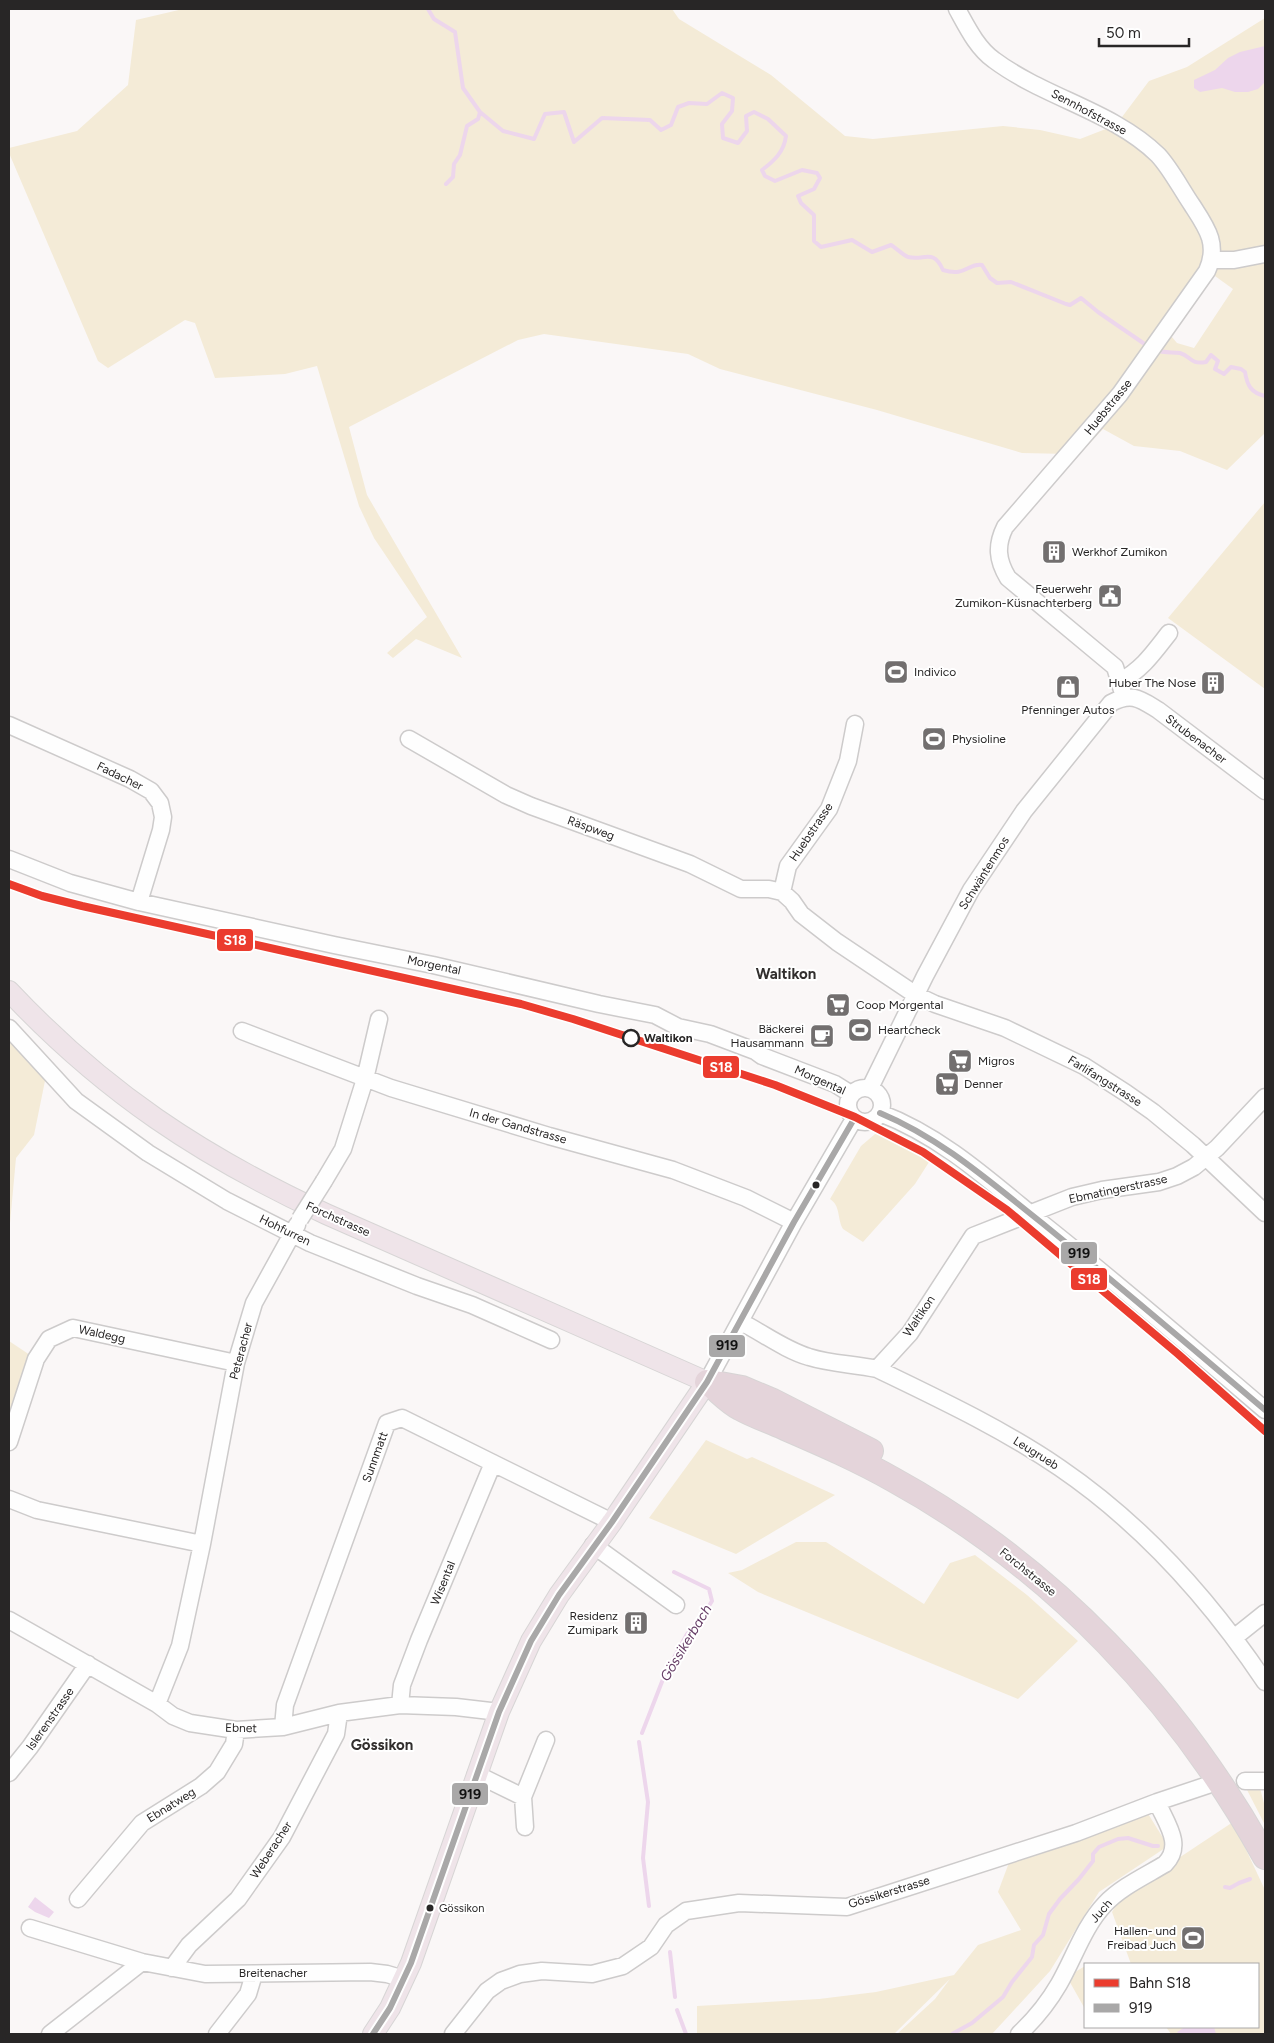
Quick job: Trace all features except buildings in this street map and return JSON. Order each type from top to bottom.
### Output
[{"type":"highway","name":"Forchstrasse","points":[[708,1382],[742,1388],[876,1453],[943,1494],[1029,1558],[1098,1620],[1160,1687],[1218,1762],[1265,1839]]},
{"type":"highway","name":"Forchstrasse","points":[[708,1382],[738,1407],[828,1447],[917,1493],[987,1540],[1053,1592],[1119,1654],[1168,1710],[1215,1774],[1265,1857]]},
{"type":"main road","name":"Forchstrasse","points":[[9,992],[58,1042],[98,1077],[166,1127],[220,1161],[277,1191],[335,1218],[708,1382]]},
{"type":"main road","points":[[373,2034],[390,2008],[404,1979],[499,1712],[531,1641],[559,1595],[612,1522],[708,1382]]},
{"type":"street","name":"Sennhofstrasse","points":[[957,9],[972,35],[992,59],[1018,76],[1116,125],[1137,138],[1159,156],[1201,218],[1212,240],[1212,260]]},
{"type":"street","points":[[1212,260],[1234,260],[1265,254]]},
{"type":"street","name":"Huebstrasse","points":[[1120,681],[1112,664],[1008,578],[1000,565],[998,547],[1005,526],[1114,401],[1207,271],[1212,260]]},
{"type":"street","points":[[1124,697],[1120,681],[1132,675],[1143,666],[1169,633]]},
{"type":"street","name":"Strubenacher","points":[[1124,697],[1134,697],[1158,710],[1265,791]]},
{"type":"street","name":"Schwäntenmos","points":[[870,1088],[971,890],[1024,811],[1111,703],[1124,697]]},
{"type":"street","name":"Huebstrasse","points":[[782,892],[788,866],[829,809],[848,761],[855,724]]},
{"type":"street","name":"Fadacher","points":[[9,725],[130,779],[151,791],[160,803],[163,817],[161,830],[139,902]]},
{"type":"street","name":"Räspweg","points":[[409,739],[506,795],[531,806],[690,864],[741,889],[770,889],[782,892]]},
{"type":"street","name":"Morgental","points":[[9,859],[70,883],[139,902],[655,1015],[678,1026],[710,1034],[755,1051],[762,1056],[835,1084],[851,1094]]},
{"type":"street","points":[[782,892],[801,914],[837,942],[916,995]]},
{"type":"street","name":"Farlifangstrasse","points":[[916,995],[935,1004],[1005,1028],[1084,1066],[1152,1112],[1206,1157],[1265,1213]]},
{"type":"street","name":"Peteracher","points":[[157,1704],[180,1646],[202,1544],[236,1363],[254,1303],[300,1219],[343,1149],[365,1080],[379,1019]]},
{"type":"street","name":"Hohfurren","points":[[9,1028],[76,1102],[148,1153],[226,1201],[292,1234],[417,1286],[472,1305],[551,1340]]},
{"type":"street","name":"In der Gandstrasse","points":[[242,1031],[365,1080],[549,1136],[673,1170],[738,1195],[794,1222]]},
{"type":"street","points":[[860,1088],[870,1088],[880,1096],[882,1101],[880,1113],[871,1121],[865,1122],[854,1119],[848,1110],[848,1099],[851,1094],[860,1088]]},
{"type":"street","name":"Ebmatingerstrasse","points":[[1031,1214],[1072,1197],[1168,1179],[1194,1167],[1265,1097]]},
{"type":"street","points":[[880,1113],[916,1129],[942,1144],[1111,1278],[1265,1410]]},
{"type":"street","points":[[708,1382],[794,1222],[854,1119]]},
{"type":"street","name":"Waltikon","points":[[877,1369],[910,1333],[973,1236],[1031,1214]]},
{"type":"street","name":"Leugrueb","points":[[740,1322],[807,1357],[832,1363],[856,1364],[877,1369],[996,1428],[1060,1468],[1123,1517],[1168,1561],[1235,1637],[1265,1682]]},
{"type":"street","name":"Waldegg","points":[[9,1442],[36,1359],[50,1339],[73,1328],[236,1363]]},
{"type":"street","name":"Sunnmatt","points":[[283,1727],[285,1705],[387,1423],[402,1418],[612,1522]]},
{"type":"street","name":"Wisental","points":[[400,1705],[402,1685],[419,1640],[494,1463]]},
{"type":"street","points":[[9,1498],[37,1510],[202,1544]]},
{"type":"street","points":[[594,1546],[676,1605]]},
{"type":"street","points":[[1235,1637],[1265,1613]]},
{"type":"street","name":"Ebnet","points":[[9,1620],[157,1704],[173,1716],[190,1723],[236,1730],[283,1727],[338,1713],[400,1705],[456,1707],[499,1712]]},
{"type":"street","name":"Islerenstrasse","points":[[9,1773],[30,1747],[88,1664]]},
{"type":"street","name":"Weberacher","points":[[172,1968],[189,1945],[238,1898],[270,1856],[282,1837],[336,1734],[338,1713]]},
{"type":"street","name":"Ebnatweg","points":[[78,1899],[142,1823],[202,1786],[217,1772],[234,1744],[236,1730]]},
{"type":"street","points":[[526,1827],[523,1796],[546,1740]]},
{"type":"street","points":[[476,1774],[523,1796]]},
{"type":"street","points":[[1245,1781],[1265,1782]]},
{"type":"street","name":"Gössikerstrasse","points":[[453,2034],[492,1986],[520,1974],[542,1971],[592,1974],[623,1966],[651,1947],[666,1925],[686,1911],[739,1903],[847,1906],[1076,1833],[1208,1785]]},
{"type":"street","name":"Juch","points":[[1019,2034],[1040,2014],[1058,1985],[1092,1920],[1105,1904],[1121,1891],[1165,1864],[1174,1854],[1174,1844],[1157,1802]]},
{"type":"street","name":"Breitenacher","points":[[30,1928],[142,1962],[205,1974],[370,1972],[404,1979]]},
{"type":"street","points":[[50,2034],[142,1962]]},
{"type":"street","points":[[217,2034],[248,1994],[254,1974]]},
{"type":"shaded area","points":[[183,9],[672,9],[679,19],[771,75],[845,136],[873,139],[1003,126],[1040,130],[1080,139],[1116,125],[1149,81],[1187,67],[1265,18],[1265,433],[1227,470],[1180,451],[1134,446],[1103,429],[1058,477],[1068,454],[1022,453],[877,410],[720,369],[688,354],[544,334],[518,340],[349,427],[367,495],[462,658],[416,639],[393,658],[387,653],[427,617],[374,538],[359,506],[317,366],[285,374],[215,378],[195,323],[185,320],[108,368],[98,361],[9,153],[9,148],[77,131],[128,85],[136,20]],"holes":[[[1208,271],[1233,289],[1194,348],[1177,343],[1166,330]]]},
{"type":"shaded area","points":[[1265,46],[1265,82],[1258,89],[1248,92],[1235,92],[1222,88],[1200,92],[1194,88],[1194,80],[1215,70],[1228,58],[1240,52]]},
{"type":"shaded area","points":[[1265,502],[1265,689],[1168,618]]},
{"type":"shaded area","points":[[9,1028],[47,1071],[34,1135],[16,1158],[9,1234]]},
{"type":"shaded area","points":[[875,1134],[882,1134],[897,1139],[912,1146],[931,1159],[915,1184],[863,1242],[843,1229],[836,1205],[830,1199],[861,1146]]},
{"type":"shaded area","points":[[9,1341],[36,1359],[9,1442]]},
{"type":"shaded area","points":[[706,1440],[747,1459],[752,1457],[835,1495],[736,1554],[649,1518]]},
{"type":"shaded area","points":[[796,1542],[826,1542],[924,1604],[950,1563],[975,1555],[1027,1595],[1078,1641],[1018,1699],[758,1592],[728,1573],[742,1570]]},
{"type":"shaded area","points":[[1245,1786],[1260,1788],[1265,1807],[1265,1825]]},
{"type":"shaded area","points":[[1147,1812],[1168,1846],[1099,1892],[1050,1971],[992,2034],[897,2034],[935,1999],[950,1979],[894,2034],[697,2034],[697,2006],[819,1999],[876,1992],[954,1975],[978,1945],[1021,1930],[998,1892],[1010,1860]]},
{"type":"shaded area","name":"Hallen- und Freibad Juch","points":[[1233,1822],[1265,1890],[1265,2034],[1171,2034],[1167,2028],[1259,2028],[1259,1963],[1131,1963],[1112,1912],[1123,1895]]},
{"type":"shaded area","points":[[35,1897],[54,1912],[49,1918],[28,1907]]},
{"type":"shaded area","points":[[1084,1967],[1084,2007],[1067,1977]]},
{"type":"shaded area","points":[[1183,2028],[1214,2028],[1216,2034],[1179,2034],[1177,2032]]},
{"type":"waterway","points":[[428,9],[434,19],[455,32],[463,88],[480,112],[503,131],[534,139],[545,114],[564,112],[574,142],[602,118],[650,120],[661,130],[671,125],[678,107],[689,103],[707,104],[722,93],[733,98],[732,111],[722,124],[723,138],[738,143],[747,131],[746,116],[754,112],[768,119],[786,136],[778,156],[762,170],[765,176],[775,181],[802,170],[817,173],[820,178],[814,189],[798,196],[801,203],[814,215],[814,241],[821,247],[852,240],[872,252],[891,245],[908,257],[932,257],[936,259],[943,270],[951,272],[982,265],[990,278],[997,283],[1011,282],[1070,305],[1081,298],[1149,347]]},
{"type":"waterway","points":[[446,184],[453,177],[454,164],[460,155],[467,126],[478,119],[480,112]]},
{"type":"waterway","points":[[1155,350],[1184,354],[1194,361],[1201,363],[1206,362],[1211,355],[1218,361],[1215,369],[1224,374],[1231,367],[1241,369],[1245,372],[1250,388],[1256,393],[1265,396]]},
{"type":"waterway","name":"Gössikerbach","points":[[642,1733],[665,1674],[687,1634],[702,1617],[712,1601],[709,1589],[674,1572]]},
{"type":"waterway","name":"Gössikerbach","points":[[639,1742],[648,1802],[643,1858],[649,1906]]},
{"type":"waterway","points":[[952,2034],[972,2023],[1003,1997],[1012,1982],[1032,1957],[1034,1945],[1043,1935],[1049,1914],[1093,1861],[1093,1854],[1099,1847],[1118,1839],[1128,1838],[1158,1846]]},
{"type":"waterway","points":[[1225,1887],[1230,1888],[1250,1879]]},
{"type":"waterway","name":"Gössikerbach","points":[[670,1952],[675,1997]]},
{"type":"waterway","name":"Gössikerbach","points":[[677,2010],[686,2034]]},
{"type":"rail line","name":"S18","points":[[9,884],[42,896],[82,906],[521,1004],[573,1019],[775,1085],[855,1117],[923,1152],[1007,1210],[1178,1354],[1265,1431]]},
{"type":"transit line","name":"919","points":[[880,1113],[924,1135],[965,1162],[1098,1269],[1265,1410]]},
{"type":"transit line","name":"919","points":[[373,2034],[390,2008],[411,1963],[499,1712],[531,1641],[559,1595],[612,1522],[707,1382],[794,1222],[854,1119]]},
{"type":"place","name":"Werkhof Zumikon","points":[[1054,552]]},
{"type":"place","name":"Feuerwehr Zumikon-Küsnachterberg","points":[[1110,596]]},
{"type":"place","name":"Indivico","points":[[896,672]]},
{"type":"place","name":"Huber The Nose","points":[[1213,683]]},
{"type":"place","name":"Pfenninger Autos","points":[[1068,687]]},
{"type":"place","name":"Physioline","points":[[934,739]]},
{"type":"place","name":"Coop Morgental","points":[[838,1005]]},
{"type":"place","name":"Heartcheck","points":[[860,1030]]},
{"type":"place","name":"Bäckerei Hausammann","points":[[822,1036]]},
{"type":"place","name":"Waltikon","points":[[631,1038]]},
{"type":"place","name":"Migros","points":[[960,1061]]},
{"type":"place","name":"Denner","points":[[947,1084]]},
{"type":"place","name":"Residenz Zumipark","points":[[636,1623]]},
{"type":"place","name":"Gössikon","points":[[430,1908]]},
{"type":"place","name":"Hallen- und Freibad Juch","points":[[1193,1938]]},
{"type":"district","name":"Waltikon","points":[[786,974]]},
{"type":"district","name":"Gössikon","points":[[382,1745]]}]
